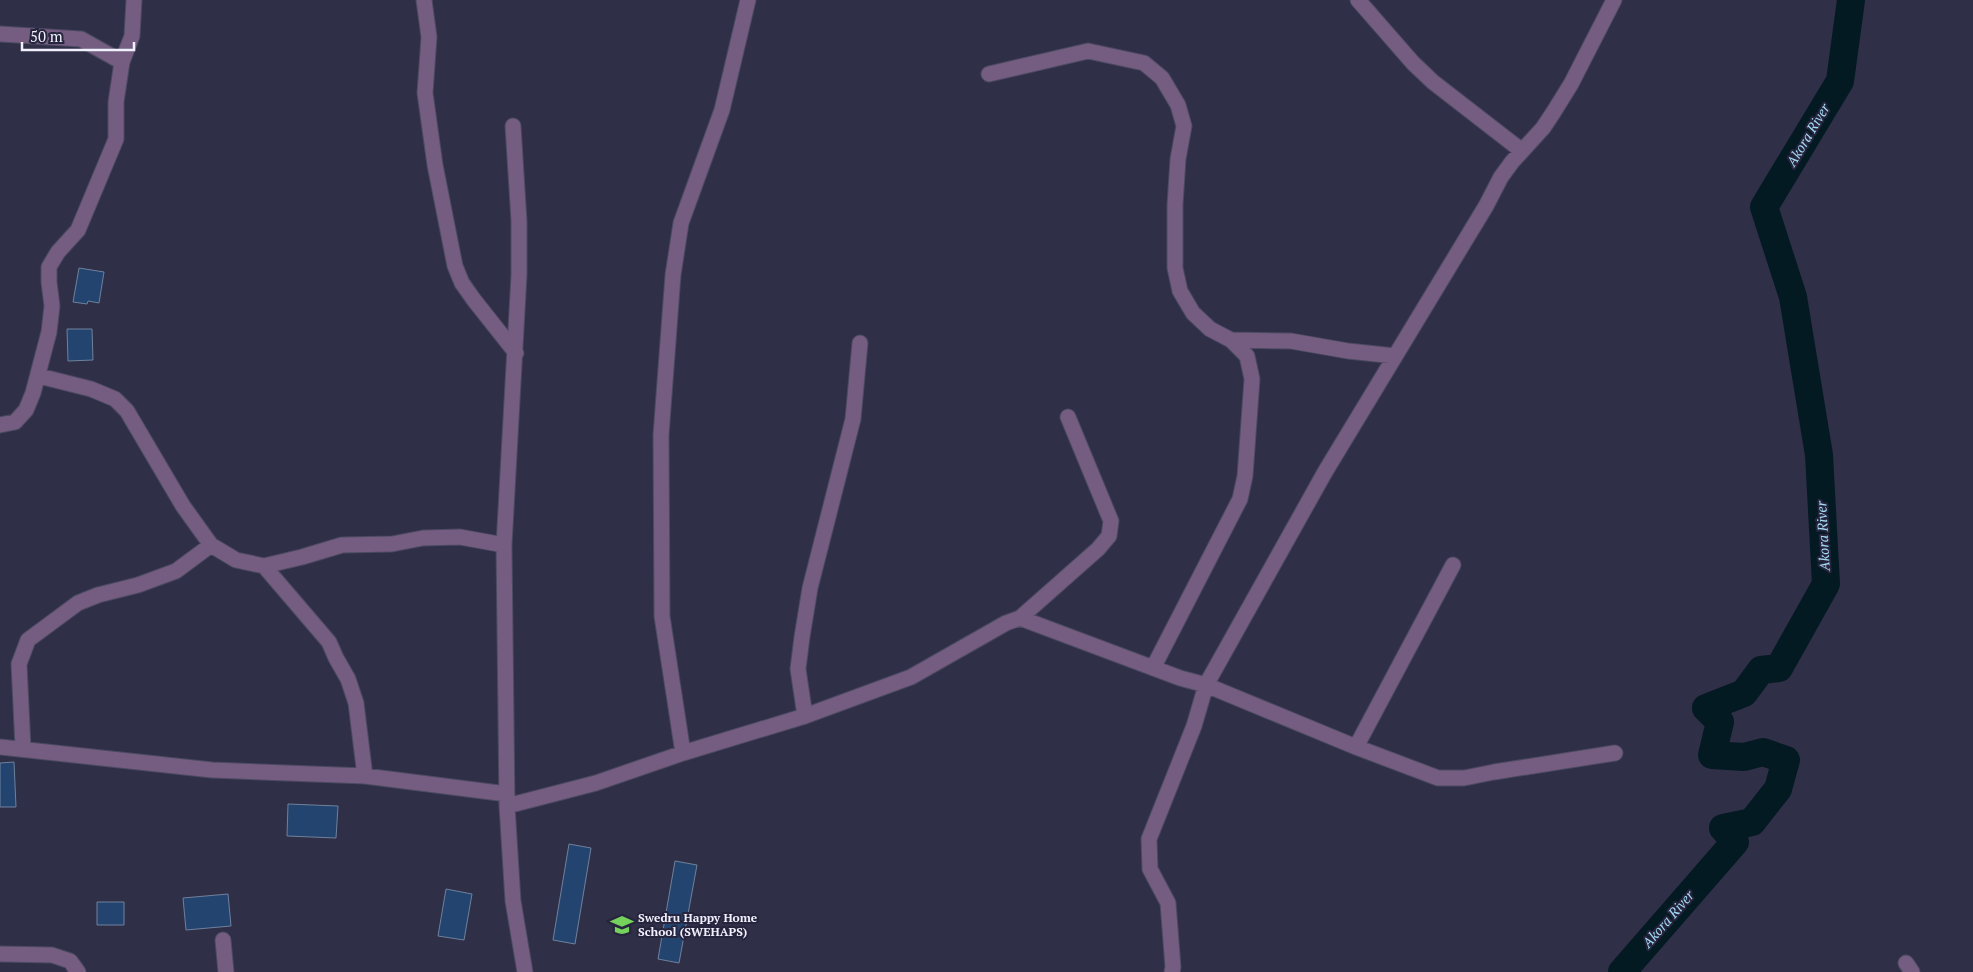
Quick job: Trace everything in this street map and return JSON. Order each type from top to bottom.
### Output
[{"type":"street","points":[[0,425],[15,422],[26,410],[39,376],[49,332],[52,306],[49,267],[58,252],[78,230],[116,139],[116,102],[122,62],[132,36],[134,0]]},
{"type":"street","points":[[424,0],[429,37],[424,93],[454,266],[462,283],[474,300],[516,353]]},
{"type":"street","points":[[683,753],[662,616],[661,436],[673,275],[681,223],[722,110],[748,0]]},
{"type":"street","points":[[1358,0],[1412,63],[1433,82],[1522,151]]},
{"type":"street","points":[[1172,972],[1172,942],[1168,903],[1150,868],[1149,839],[1194,726],[1206,685],[1325,472],[1486,206],[1500,177],[1543,128],[1571,84],[1614,0]]},
{"type":"street","points":[[0,34],[81,39],[122,62]]},
{"type":"street","points":[[989,74],[1088,51],[1144,63],[1162,78],[1178,105],[1184,126],[1178,159],[1176,205],[1175,268],[1180,291],[1193,313],[1210,329],[1231,340],[1247,356],[1252,379],[1245,476],[1240,499],[1153,668]]},
{"type":"street","points":[[512,126],[519,222],[520,275],[504,545],[507,800],[513,901],[525,972]]},
{"type":"street","points":[[1231,340],[1291,341],[1348,351],[1395,356]]},
{"type":"street","points":[[806,716],[798,669],[802,637],[810,588],[853,419],[860,343]]},
{"type":"street","points":[[39,376],[91,389],[115,399],[127,411],[183,506],[211,545],[236,560],[264,566],[302,558],[342,544],[392,544],[423,538],[460,537],[504,545]]},
{"type":"street","points":[[0,747],[212,770],[365,776],[507,800],[596,783],[683,753],[806,716],[911,677],[1006,623],[1020,618],[1098,549],[1109,536],[1110,521],[1068,417]]},
{"type":"street","points":[[23,748],[18,664],[28,640],[78,603],[98,595],[138,585],[176,571],[211,545]]},
{"type":"street","points":[[1356,747],[1453,565]]},
{"type":"street","points":[[264,566],[292,596],[329,642],[348,679],[356,702],[365,776]]},
{"type":"street","points":[[1020,618],[1153,668],[1206,685],[1356,747],[1438,778],[1464,778],[1616,753]]},
{"type":"street","points":[[222,940],[226,972]]},
{"type":"street","points":[[0,954],[52,955],[70,961],[78,972]]},
{"type":"building","points":[[79,268],[104,272],[99,303],[88,301],[87,304],[73,302]]},
{"type":"building","points":[[67,329],[92,329],[93,360],[68,361]]},
{"type":"building","points":[[14,762],[16,807],[0,807],[0,763]]},
{"type":"building","points":[[288,804],[338,806],[336,838],[287,836]]},
{"type":"building","points":[[569,844],[591,848],[575,944],[553,940]]},
{"type":"building","points":[[675,861],[697,865],[679,963],[658,959]]},
{"type":"building","points":[[446,889],[472,894],[464,940],[438,936]]},
{"type":"building","points":[[228,894],[231,926],[186,930],[183,898]]},
{"type":"building","points":[[97,902],[124,902],[124,925],[97,925]]},
{"type":"waterway","name":"Akora River","points":[[1622,972],[1735,842],[1723,828],[1752,822],[1778,789],[1786,760],[1763,752],[1744,757],[1712,755],[1720,722],[1706,708],[1744,693],[1761,670],[1779,668],[1826,584],[1819,455],[1793,297],[1764,207],[1840,81],[1851,0]]},
{"type":"place","name":"Swedru Happy Home School (SWEHAPS)","points":[[622,925]]}]
